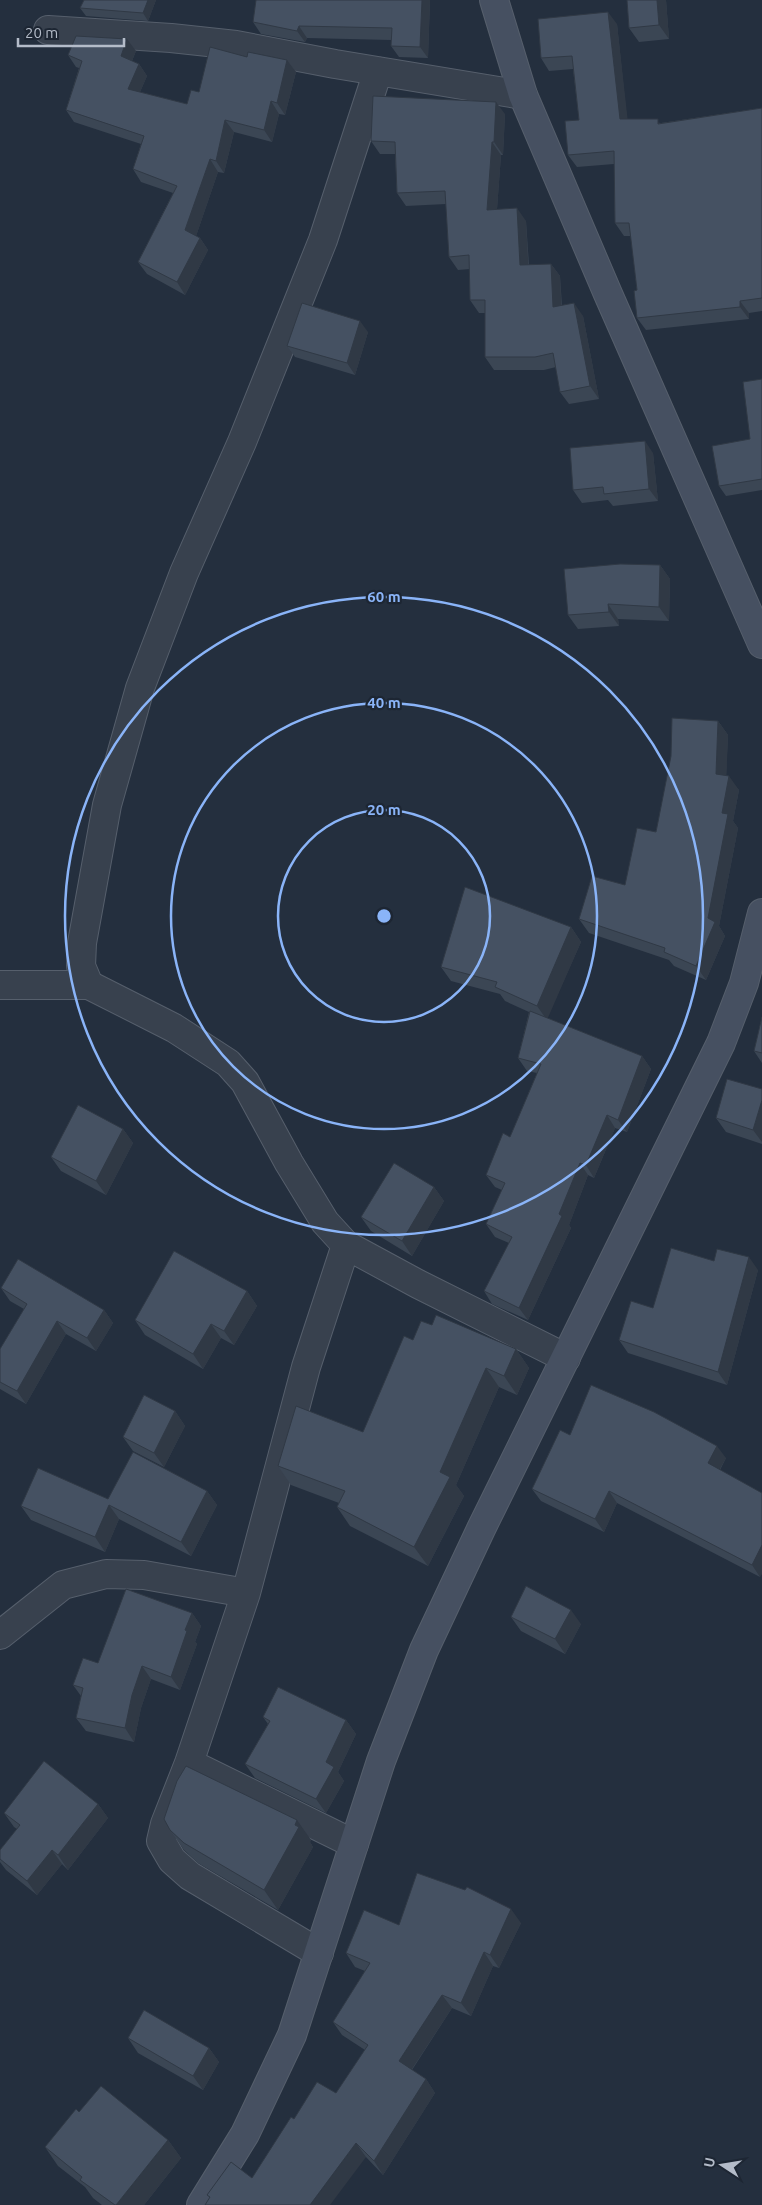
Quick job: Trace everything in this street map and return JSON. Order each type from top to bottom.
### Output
[{"type":"street","points":[[494,0],[523,95],[762,644]]},
{"type":"street","points":[[48,30],[171,38],[236,45],[523,95]]},
{"type":"street","points":[[89,984],[81,966],[82,943],[107,805],[140,688],[184,572],[242,442],[323,240],[378,71]]},
{"type":"street","points":[[201,2205],[245,2134],[292,2035],[381,1761],[424,1650],[481,1529],[721,1043],[744,983],[762,913]]},
{"type":"street","points":[[0,985],[89,984],[174,1028],[228,1063],[245,1082],[289,1163],[325,1222],[346,1245],[418,1284],[566,1358]]},
{"type":"street","points":[[319,1953],[190,1876],[172,1860],[162,1841],[163,1833],[189,1763],[246,1593],[301,1386],[346,1245]]},
{"type":"street","points":[[0,1635],[63,1585],[106,1574],[144,1575],[246,1593]]},
{"type":"street","points":[[189,1763],[354,1844]]},
{"type":"building","points":[[84,0],[148,0],[143,13],[80,8]]},
{"type":"building","points":[[256,0],[422,0],[420,47],[391,46],[392,28],[299,26],[297,31],[253,22]]},
{"type":"building","points":[[627,0],[657,0],[659,25],[629,28]]},
{"type":"building","points":[[608,12],[620,119],[658,119],[658,124],[762,108],[762,298],[740,301],[740,307],[637,318],[634,291],[637,290],[629,223],[615,223],[614,151],[568,155],[565,121],[579,120],[572,56],[541,58],[538,19]]},
{"type":"building","points":[[76,36],[127,39],[121,56],[139,64],[128,89],[187,104],[191,90],[199,92],[210,47],[247,57],[248,52],[287,60],[277,103],[271,101],[264,130],[225,120],[216,161],[210,159],[185,230],[200,238],[177,282],[138,262],[177,186],[133,169],[144,136],[66,110],[82,61],[68,55]]},
{"type":"building","points":[[373,96],[496,102],[487,210],[517,208],[520,265],[551,264],[553,307],[574,303],[590,386],[560,392],[553,353],[535,357],[485,357],[485,300],[470,300],[469,255],[449,257],[445,191],[397,193],[395,142],[371,141]]},
{"type":"building","points":[[302,303],[360,321],[347,363],[287,346]]},
{"type":"building","points":[[762,379],[762,479],[719,486],[712,446],[750,439],[743,382]]},
{"type":"building","points":[[645,441],[649,489],[604,494],[603,487],[573,490],[570,448]]},
{"type":"building","points":[[620,564],[660,565],[659,607],[608,604],[609,612],[568,615],[564,569]]},
{"type":"building","points":[[672,718],[718,721],[716,774],[729,776],[722,813],[728,814],[708,918],[715,922],[696,966],[664,952],[665,948],[579,919],[592,876],[625,885],[637,828],[656,832],[671,756]]},
{"type":"building","points":[[465,887],[571,927],[537,1006],[495,987],[497,982],[441,967]]},
{"type":"building","points":[[530,1011],[642,1056],[618,1120],[607,1115],[586,1165],[580,1163],[559,1214],[562,1216],[519,1308],[484,1291],[512,1237],[486,1224],[505,1183],[486,1175],[503,1133],[510,1137],[541,1064],[518,1058]]},
{"type":"building","points":[[762,1017],[762,1053],[754,1051]]},
{"type":"building","points":[[727,1079],[762,1089],[762,1100],[753,1130],[716,1118]]},
{"type":"building","points":[[78,1105],[123,1129],[96,1181],[51,1157]]},
{"type":"building","points":[[394,1163],[434,1187],[402,1241],[361,1217]]},
{"type":"building","points":[[671,1248],[714,1261],[717,1249],[749,1257],[718,1372],[619,1340],[631,1301],[653,1308]]},
{"type":"building","points":[[174,1251],[247,1291],[224,1331],[211,1324],[193,1354],[135,1320]]},
{"type":"building","points":[[18,1259],[104,1310],[87,1338],[57,1321],[17,1391],[0,1382],[0,1349],[27,1304],[1,1288]]},
{"type":"building","points":[[436,1315],[516,1349],[504,1376],[486,1368],[440,1472],[450,1477],[414,1547],[337,1507],[345,1491],[278,1466],[296,1406],[363,1432],[404,1336],[413,1340],[421,1321],[432,1325]]},
{"type":"building","points":[[591,1385],[654,1412],[717,1446],[708,1463],[762,1493],[762,1545],[752,1565],[609,1491],[595,1519],[532,1489],[560,1430],[570,1435]]},
{"type":"building","points":[[144,1395],[175,1411],[154,1453],[123,1437]]},
{"type":"building","points":[[133,1452],[207,1491],[181,1542],[109,1505],[95,1537],[21,1506],[38,1468],[108,1499]]},
{"type":"building","points":[[526,1586],[571,1610],[555,1639],[511,1617]]},
{"type":"building","points":[[126,1589],[192,1613],[171,1677],[142,1666],[132,1695],[125,1728],[76,1718],[83,1688],[73,1685],[83,1658],[98,1663]]},
{"type":"building","points":[[278,1687],[346,1720],[326,1762],[334,1767],[316,1799],[245,1764],[270,1721],[263,1717]]},
{"type":"building","points":[[44,1761],[98,1804],[58,1855],[52,1850],[27,1881],[0,1859],[0,1850],[20,1825],[4,1813]]},
{"type":"building","points":[[186,1766],[297,1820],[295,1825],[299,1827],[264,1890],[184,1843],[170,1830],[164,1819],[177,1781]]},
{"type":"building","points":[[417,1873],[465,1890],[467,1887],[511,1909],[490,1955],[484,1952],[461,2003],[442,1995],[399,2061],[426,2079],[374,2161],[356,2143],[310,2205],[205,2205],[210,2197],[207,2195],[231,2162],[252,2178],[291,2117],[294,2119],[317,2082],[336,2093],[368,2045],[333,2022],[370,1963],[346,1953],[364,1910],[399,1925]]},
{"type":"building","points":[[144,2010],[209,2048],[193,2076],[128,2038]]},
{"type":"building","points":[[101,2086],[168,2140],[116,2205],[80,2180],[82,2177],[45,2147],[76,2109],[79,2112]]}]
